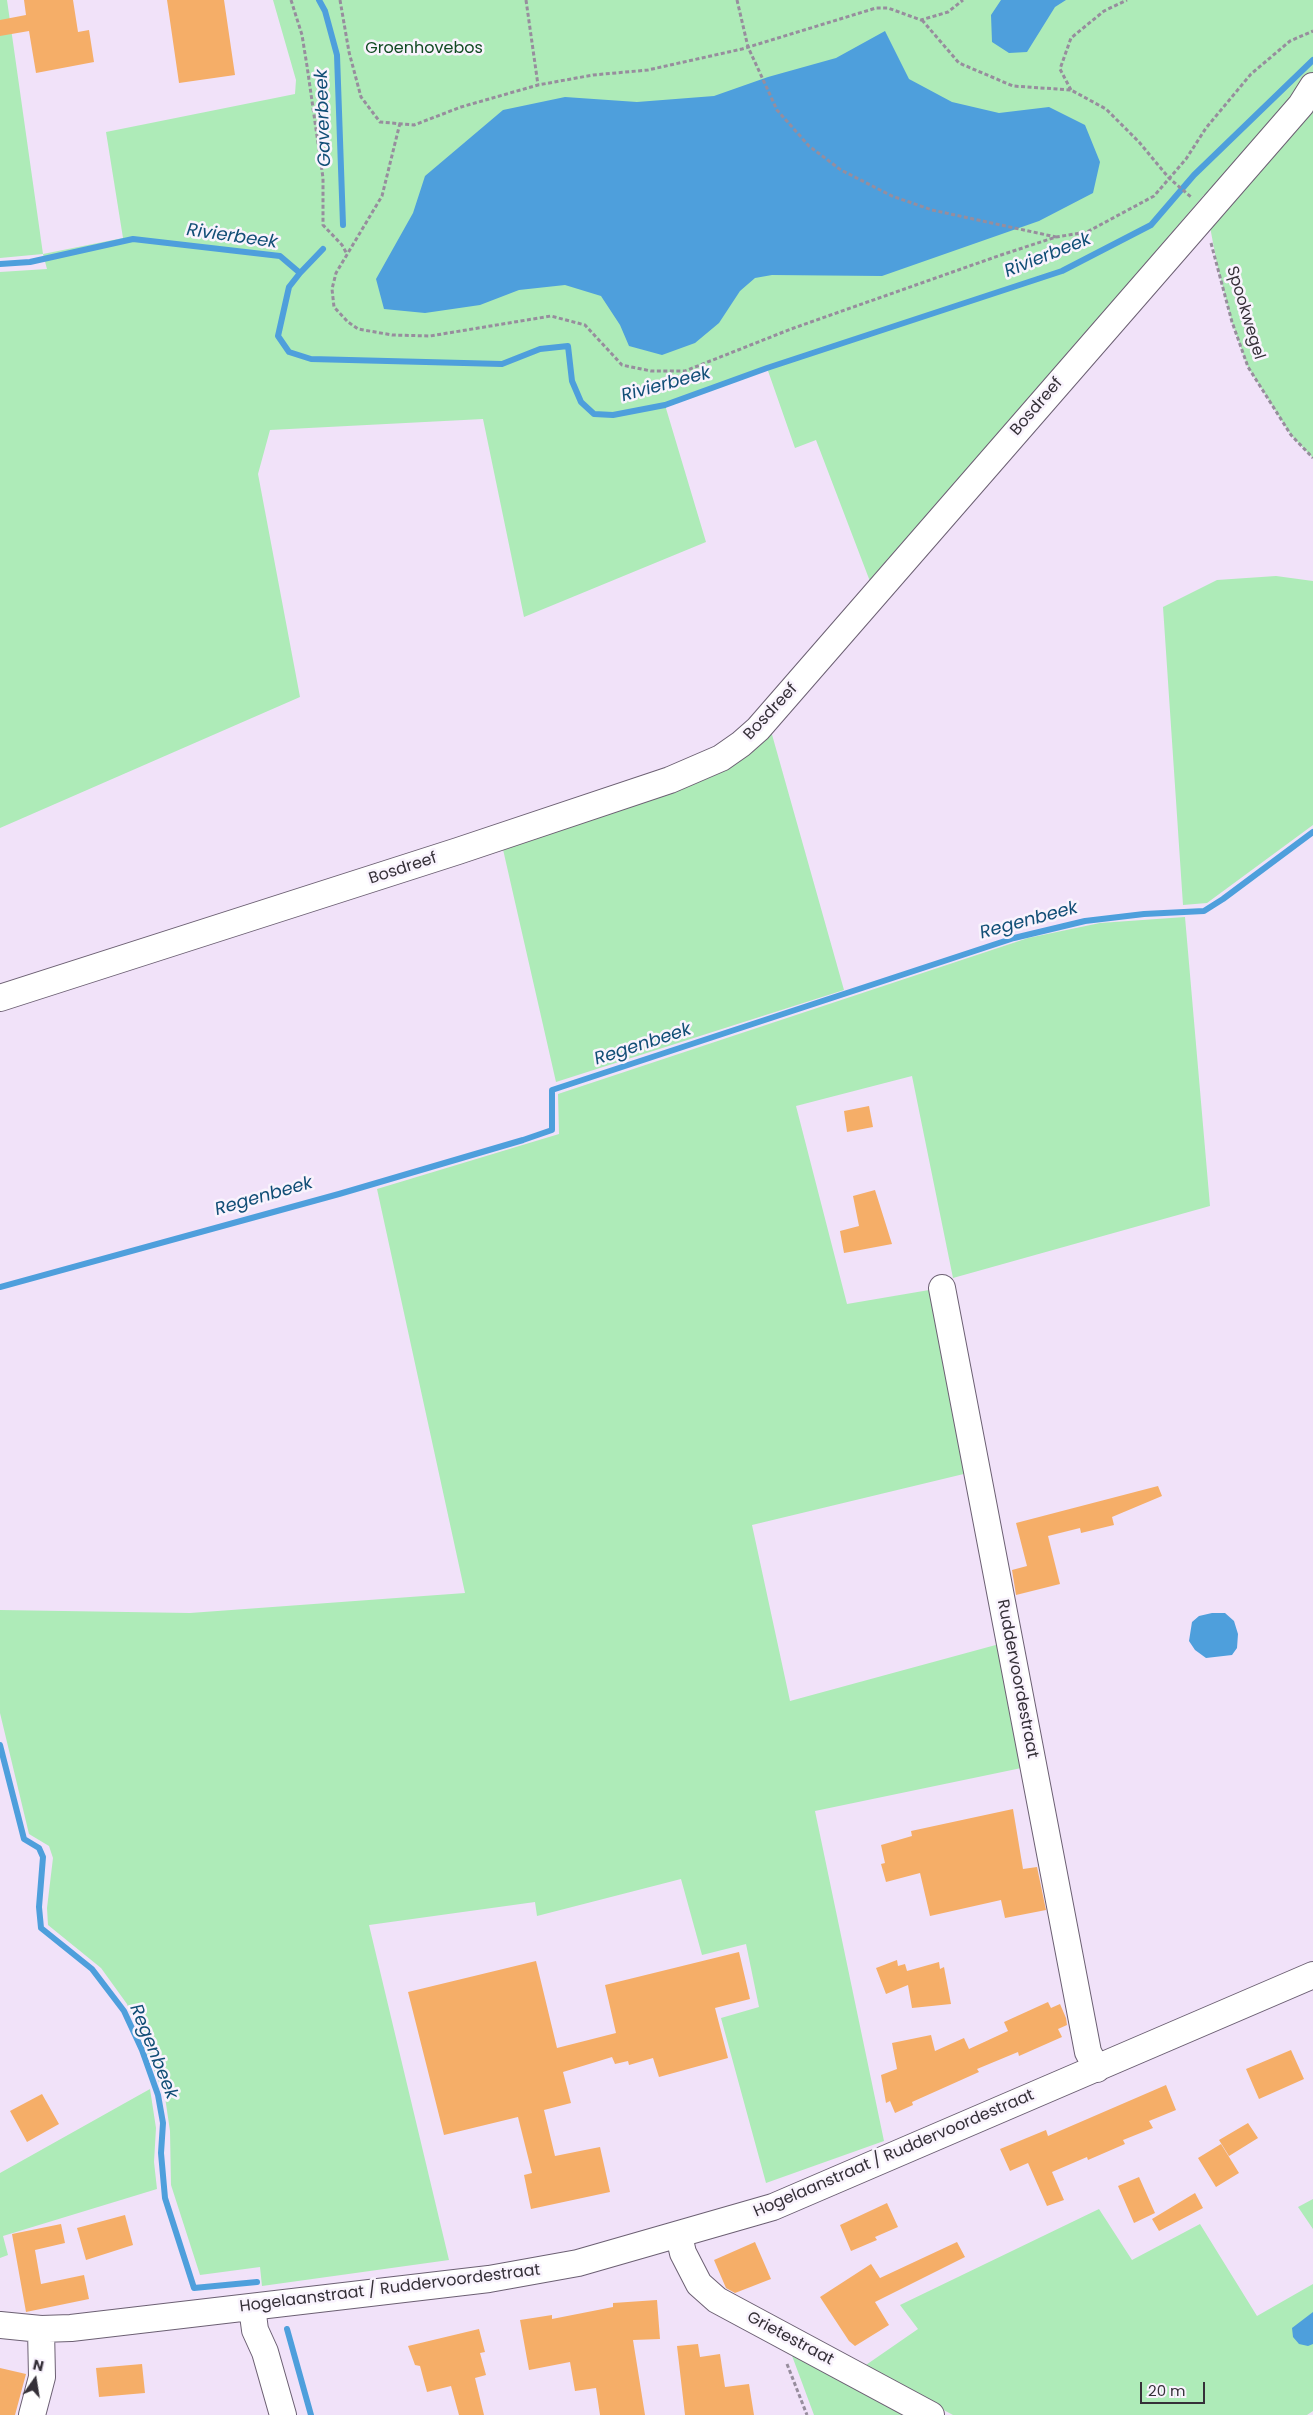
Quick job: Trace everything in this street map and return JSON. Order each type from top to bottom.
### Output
[{"type":"street","name":"Bosdreef","points":[[0,998],[468,848],[670,780],[721,758],[758,729],[1199,207],[1301,105],[1313,86]]},
{"type":"street","name":"Ruddervoordestraat","points":[[942,1288],[1088,2052],[1097,2069]]},
{"type":"street","name":"Hogelaanstraat / Ruddervoordestraat","points":[[41,2330],[489,2279],[578,2263],[679,2236],[773,2207],[1313,1975]]},
{"type":"street","name":"Grietestraat","points":[[679,2236],[683,2253],[699,2284],[717,2300],[931,2415]]},
{"type":"street","points":[[252,2307],[255,2330],[265,2352],[284,2415]]},
{"type":"street","points":[[0,2325],[41,2330],[42,2377],[32,2415]]},
{"type":"path","points":[[291,0],[302,35],[308,66],[323,178],[323,225],[342,245],[347,254]]},
{"type":"path","points":[[340,0],[361,97],[380,122],[414,125],[461,107],[538,86],[593,75],[648,70],[748,47],[876,8],[888,8],[921,20],[959,63],[1014,86],[1071,90],[1106,109],[1169,178],[1199,207]]},
{"type":"path","points":[[526,0],[538,86]]},
{"type":"path","points":[[737,0],[748,47],[777,110],[809,146],[841,170],[892,196],[932,210],[1056,237]]},
{"type":"path","points":[[921,20],[948,12],[962,0]]},
{"type":"path","points":[[1071,90],[1060,69],[1071,38],[1104,11],[1128,0]]},
{"type":"path","points":[[400,124],[382,196],[336,273],[332,289],[334,307],[348,322],[358,329],[392,335],[430,336],[551,316],[585,325],[622,365],[651,371],[685,371],[791,329],[1056,237],[1087,232],[1154,196],[1186,159],[1206,128],[1251,74],[1290,42],[1313,31]]},
{"type":"path","name":"Spookwegel","points":[[1199,207],[1232,322],[1248,367],[1290,435],[1313,458]]},
{"type":"path","points":[[786,2363],[806,2415]]},
{"type":"green space","points":[[0,0],[7,0],[43,254],[0,258]]},
{"type":"green space","name":"Groenhovebos","points":[[273,0],[1313,0],[1313,458],[1291,435],[1248,367],[1232,322],[1217,264],[1204,195],[871,584],[816,440],[795,448],[767,368],[665,405],[706,542],[524,617],[483,419],[270,430],[258,474],[300,697],[0,828],[0,272],[47,269],[43,254],[123,238],[106,132],[295,94],[296,80]]},
{"type":"green space","points":[[1276,576],[1313,581],[1313,825],[1207,903],[1183,905],[1163,607],[1217,580]]},
{"type":"green space","points":[[771,731],[844,990],[556,1082],[502,845]]},
{"type":"green space","points":[[1185,917],[1210,1206],[953,1278],[912,1076],[796,1106],[847,1304],[935,1289],[972,1472],[752,1525],[790,1701],[1003,1643],[1031,1766],[815,1811],[884,2141],[766,2183],[721,2018],[759,2007],[746,1944],[702,1955],[681,1879],[537,1916],[535,1902],[369,1925],[449,2260],[262,2286],[260,2267],[200,2275],[171,2185],[170,2131],[165,2097],[127,2004],[101,1968],[48,1925],[47,1908],[53,1858],[49,1846],[29,1834],[0,1713],[0,1610],[190,1613],[465,1593],[377,1189],[559,1134],[558,1094],[1028,938],[1100,923]]},
{"type":"green space","points":[[150,2089],[156,2128],[154,2162],[157,2189],[3,2236],[8,2255],[0,2258],[0,2173]]},
{"type":"green space","points":[[1313,2199],[1313,2229],[1298,2207]]},
{"type":"green space","points":[[1099,2209],[1132,2260],[1200,2224],[1257,2316],[1313,2284],[1313,2411],[1307,2415],[953,2415],[863,2367],[918,2329],[900,2305]]},
{"type":"green space","points":[[791,2353],[904,2415],[814,2415]]},
{"type":"water","points":[[1001,0],[1066,0],[1055,7],[1027,52],[1009,53],[992,42],[991,15]]},
{"type":"water","points":[[885,31],[909,79],[952,102],[999,113],[1049,107],[1085,125],[1100,162],[1093,193],[1039,221],[882,276],[772,275],[755,278],[740,291],[719,323],[695,343],[662,355],[629,346],[620,325],[601,296],[565,285],[519,290],[480,305],[425,313],[384,309],[376,279],[413,213],[425,176],[503,110],[565,97],[637,102],[714,96],[768,77],[836,58]]},
{"type":"water","points":[[1225,1613],[1234,1621],[1238,1634],[1237,1648],[1232,1655],[1206,1658],[1195,1650],[1189,1641],[1192,1622],[1199,1616]]},
{"type":"water","points":[[1313,2312],[1313,2344],[1308,2346],[1299,2344],[1293,2337],[1292,2328]]},
{"type":"building","points":[[24,0],[73,0],[78,32],[89,30],[94,62],[36,73],[29,31],[0,36],[0,20],[26,15]]},
{"type":"building","points":[[167,0],[224,0],[235,75],[179,83]]},
{"type":"building","points":[[869,1106],[873,1127],[847,1132],[844,1111]]},
{"type":"building","points":[[875,1190],[892,1244],[844,1253],[840,1231],[859,1226],[853,1196]]},
{"type":"building","points":[[1158,1486],[1162,1496],[1112,1517],[1114,1525],[1081,1533],[1080,1528],[1048,1536],[1060,1584],[1016,1595],[1012,1570],[1027,1566],[1016,1523]]},
{"type":"building","points":[[1013,1809],[1023,1869],[1037,1867],[1046,1910],[1005,1918],[1001,1900],[930,1916],[920,1873],[886,1882],[881,1864],[885,1863],[881,1845],[912,1836],[911,1831]]},
{"type":"building","points":[[739,1952],[750,1999],[715,2008],[728,2058],[659,2077],[653,2058],[629,2065],[628,2061],[615,2064],[612,2057],[563,2072],[571,2103],[544,2110],[555,2156],[600,2147],[610,2192],[531,2209],[524,2175],[532,2173],[518,2117],[444,2135],[408,1992],[536,1961],[557,2048],[616,2033],[605,1985]]},
{"type":"building","points":[[897,1960],[898,1966],[905,1964],[907,1971],[939,1962],[940,1969],[944,1967],[951,2004],[912,2008],[908,1985],[886,1994],[876,1968]]},
{"type":"building","points":[[1048,2002],[1051,2008],[1060,2004],[1066,2018],[1067,2025],[1058,2029],[1062,2037],[1019,2056],[1018,2052],[977,2069],[979,2072],[912,2102],[913,2105],[895,2113],[890,2101],[886,2103],[881,2075],[897,2069],[892,2043],[931,2035],[935,2051],[964,2038],[969,2049],[1008,2031],[1004,2022]]},
{"type":"building","points":[[1291,2050],[1304,2079],[1259,2099],[1246,2069]]},
{"type":"building","points":[[1166,2085],[1176,2110],[1149,2121],[1153,2128],[1123,2140],[1125,2144],[1088,2160],[1087,2157],[1052,2172],[1064,2200],[1047,2206],[1028,2163],[1010,2171],[1000,2149],[1046,2130],[1048,2136]]},
{"type":"building","points":[[42,2094],[59,2124],[27,2142],[10,2111]]},
{"type":"building","points":[[1248,2123],[1258,2138],[1229,2156],[1219,2140]]},
{"type":"building","points":[[1221,2144],[1239,2173],[1216,2187],[1198,2158]]},
{"type":"building","points":[[1139,2177],[1155,2213],[1134,2223],[1118,2186]]},
{"type":"building","points":[[1195,2193],[1203,2208],[1159,2231],[1152,2219]]},
{"type":"building","points":[[887,2203],[898,2227],[875,2237],[877,2240],[851,2251],[840,2225]]},
{"type":"building","points":[[125,2215],[133,2245],[86,2260],[77,2228]]},
{"type":"building","points":[[61,2224],[65,2243],[35,2250],[41,2284],[84,2275],[89,2299],[26,2312],[12,2234]]},
{"type":"building","points":[[755,2242],[771,2279],[735,2293],[726,2288],[714,2260]]},
{"type":"building","points":[[957,2242],[965,2257],[875,2302],[889,2325],[855,2346],[849,2341],[820,2297],[871,2264],[880,2278]]},
{"type":"building","points":[[657,2300],[660,2339],[633,2340],[645,2415],[600,2415],[596,2388],[575,2391],[570,2362],[529,2370],[520,2320],[552,2315],[552,2319],[613,2307],[613,2303]]},
{"type":"building","points":[[479,2329],[485,2352],[480,2353],[486,2375],[475,2378],[484,2415],[459,2415],[451,2386],[427,2392],[420,2366],[415,2365],[408,2346]]},
{"type":"building","points":[[698,2344],[700,2357],[720,2354],[725,2387],[749,2384],[754,2415],[685,2415],[677,2346]]},
{"type":"building","points":[[142,2364],[145,2393],[99,2397],[96,2368]]},
{"type":"building","points":[[0,2368],[26,2374],[15,2415],[0,2415]]},
{"type":"waterway","name":"Gaverbeek","points":[[319,0],[325,11],[337,55],[343,225]]},
{"type":"waterway","name":"Rivierbeek","points":[[0,264],[30,262],[133,239],[280,256],[300,273],[289,287],[278,336],[289,352],[311,359],[502,364],[540,349],[568,346],[572,381],[581,402],[594,414],[613,415],[665,405],[767,368],[1062,271],[1151,225],[1194,175],[1313,60]]},
{"type":"waterway","name":"Gaverbeek","points":[[300,273],[323,249]]},
{"type":"waterway","name":"Regenbeek","points":[[0,1287],[339,1194],[523,1140],[552,1130],[552,1090],[1014,938],[1085,921],[1144,914],[1204,911],[1313,832]]},
{"type":"waterway","name":"Regenbeek","points":[[0,1745],[24,1839],[39,1848],[43,1857],[39,1907],[41,1928],[92,1969],[124,2011],[142,2050],[158,2095],[163,2123],[161,2153],[165,2198],[194,2288],[257,2282]]},
{"type":"waterway","name":"Regenbeek","points":[[287,2329],[311,2415]]}]
